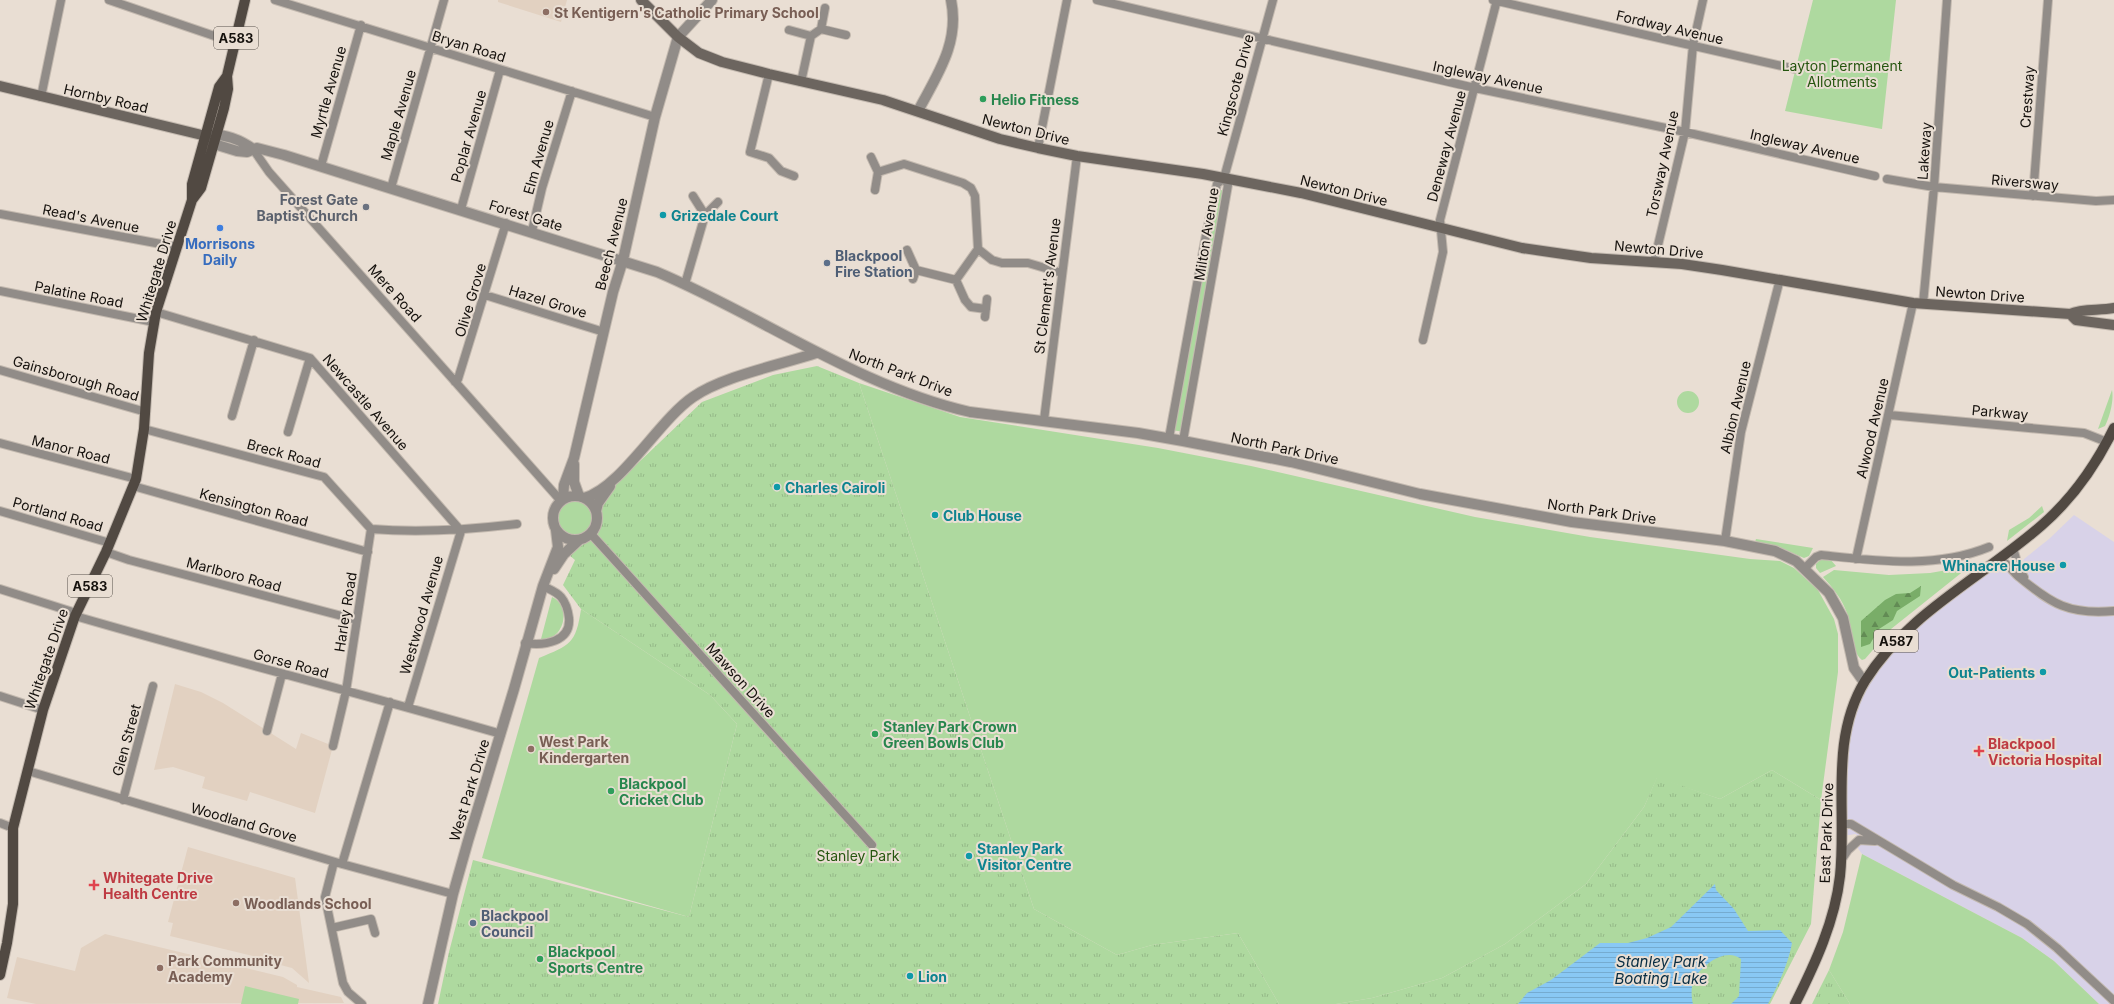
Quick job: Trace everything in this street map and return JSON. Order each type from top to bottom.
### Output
[{"type":"main road","name":"Whitegate Drive","points":[[192,200],[201,188],[217,134],[228,89],[227,76],[245,0]]},
{"type":"main road","name":"Newton Drive","points":[[641,0],[678,37],[699,53],[722,62],[801,82],[869,96],[1000,139],[1038,148],[1077,156],[1224,178],[1301,193],[1441,229],[1529,249],[1591,258],[1654,262],[1722,270],[1918,304],[2070,314],[2076,311],[2114,308]]},
{"type":"main road","name":"Whitegate Drive","points":[[0,975],[4,942],[13,904],[13,828],[28,772],[42,710],[76,615],[106,552],[135,483],[144,429],[149,353],[155,317],[192,200],[192,184],[219,87],[227,76]]},
{"type":"main road","name":"Hornby Road","points":[[0,86],[206,136]]},
{"type":"main road","name":"Newton Drive","points":[[2070,314],[2076,320],[2114,325]]},
{"type":"main road","name":"A587","points":[[1997,560],[2041,526],[2069,498],[2092,468],[2114,428]]},
{"type":"main road","name":"East Park Drive","points":[[1795,1004],[1830,922],[1837,896],[1842,859],[1844,742],[1851,712],[1864,682],[1877,662],[1894,643],[1945,598],[1997,560]]},
{"type":"street","points":[[41,97],[61,0]]},
{"type":"street","points":[[109,0],[235,43]]},
{"type":"street","name":"Bryan Road","points":[[275,0],[361,25],[500,70],[655,117]]},
{"type":"street","name":"Maple Avenue","points":[[391,188],[444,0]]},
{"type":"street","points":[[678,37],[712,0]]},
{"type":"street","points":[[918,111],[949,51],[953,24],[951,0]]},
{"type":"street","points":[[1038,148],[1067,0]]},
{"type":"street","name":"Ingleway Avenue","points":[[1097,0],[1475,88],[1685,132],[1875,176]]},
{"type":"street","name":"Kingscote Drive","points":[[1224,178],[1261,38],[1273,0]]},
{"type":"street","name":"Fordway Avenue","points":[[1496,0],[1795,69]]},
{"type":"street","name":"Deneway Avenue","points":[[1423,340],[1443,252],[1440,220],[1475,88],[1496,0]]},
{"type":"street","name":"Torsway Avenue","points":[[1654,262],[1685,132],[1693,46],[1703,0]]},
{"type":"street","name":"Lakeway","points":[[1918,304],[1934,186],[1947,0]]},
{"type":"street","name":"Crestway","points":[[2033,196],[2048,0]]},
{"type":"street","points":[[801,82],[811,36],[821,29],[825,8]]},
{"type":"street","name":"Myrtle Avenue","points":[[321,166],[361,25]]},
{"type":"street","points":[[821,29],[846,35]]},
{"type":"street","points":[[789,30],[811,36]]},
{"type":"street","name":"Beech Avenue","points":[[562,500],[564,485],[574,458],[623,260],[655,117],[678,37]]},
{"type":"street","name":"Poplar Avenue","points":[[461,209],[500,70]]},
{"type":"street","points":[[769,74],[750,152],[769,158],[781,171],[794,176]]},
{"type":"street","name":"Elm Avenue","points":[[532,231],[542,188],[572,91]]},
{"type":"street","points":[[206,136],[217,134]]},
{"type":"street","name":"Forest Gate","points":[[217,134],[243,142],[253,149],[264,149],[321,166],[623,260],[685,284],[816,353]]},
{"type":"street","points":[[206,136],[214,144],[242,152],[247,152],[253,149]]},
{"type":"street","name":"Mere Road","points":[[253,149],[269,172],[562,500]]},
{"type":"street","name":"St Clement's Avenue","points":[[1044,420],[1077,156]]},
{"type":"street","points":[[871,157],[878,172],[875,190]]},
{"type":"street","points":[[878,172],[904,164],[963,183],[971,188],[977,204],[978,249],[956,280]]},
{"type":"street","name":"Milton Avenue","points":[[1169,438],[1217,184],[1224,178],[1228,184],[1183,441]]},
{"type":"street","points":[[1887,179],[1934,186]]},
{"type":"street","name":"Riversway","points":[[1934,186],[2033,196],[2114,200]]},
{"type":"street","points":[[693,196],[705,215]]},
{"type":"street","points":[[685,284],[705,215],[718,202]]},
{"type":"street","name":"Read's Avenue","points":[[0,214],[177,247]]},
{"type":"street","name":"Olive Grove","points":[[455,382],[458,379],[485,296],[506,223]]},
{"type":"street","points":[[978,249],[992,260],[1002,263],[1028,263],[1062,273]]},
{"type":"street","points":[[908,250],[916,270],[913,279]]},
{"type":"street","points":[[916,270],[956,280]]},
{"type":"street","name":"Albion Avenue","points":[[1725,541],[1741,432],[1780,279]]},
{"type":"street","points":[[956,280],[965,300],[971,307],[985,313],[987,299]]},
{"type":"street","name":"Palatine Road","points":[[0,291],[155,317]]},
{"type":"street","name":"Hazel Grove","points":[[485,296],[604,332]]},
{"type":"street","name":"Alwood Avenue","points":[[1856,559],[1889,415],[1918,304]]},
{"type":"street","name":"Newcastle Avenue","points":[[155,317],[254,340],[310,358],[461,531]]},
{"type":"street","points":[[232,416],[254,340]]},
{"type":"street","points":[[614,479],[596,511],[596,523],[591,534],[579,540],[566,539],[556,530],[552,517],[555,508],[562,500],[571,496],[582,497],[596,493],[614,479],[678,409],[692,397],[721,383],[816,353]]},
{"type":"street","name":"North Park Drive","points":[[816,353],[862,374],[942,405],[970,412],[1044,420],[1169,438],[1291,462],[1435,497],[1572,522],[1725,541],[1775,551],[1786,555],[1805,568]]},
{"type":"street","points":[[288,432],[310,358]]},
{"type":"street","name":"Gainsborough Road","points":[[0,370],[146,412]]},
{"type":"street","name":"Parkway","points":[[1889,415],[2084,433],[2107,442]]},
{"type":"street","name":"Breck Road","points":[[144,429],[324,477],[371,529]]},
{"type":"street","name":"Manor Road","points":[[0,443],[135,483]]},
{"type":"street","name":"Beech Avenue","points":[[574,458],[574,482],[582,497]]},
{"type":"street","name":"Kensington Road","points":[[135,483],[368,552]]},
{"type":"street","points":[[582,497],[591,503],[596,511]]},
{"type":"street","name":"Portland Road","points":[[0,511],[110,543]]},
{"type":"street","points":[[371,529],[411,532],[461,531],[517,524]]},
{"type":"street","name":"Harley Road","points":[[333,746],[346,691],[371,529]]},
{"type":"street","name":"West Park Drive","points":[[428,1004],[453,894],[543,586],[558,547],[556,530]]},
{"type":"street","name":"Westwood Avenue","points":[[408,707],[461,531]]},
{"type":"street","name":"Mawson Drive","points":[[591,534],[872,845]]},
{"type":"street","name":"West Park Drive","points":[[543,586],[564,554],[579,540]]},
{"type":"street","points":[[1864,682],[1854,668],[1843,618],[1834,600],[1826,589],[1805,568],[1816,557],[1821,555],[1901,563],[1928,561],[1958,556],[1989,547]]},
{"type":"street","points":[[2013,548],[2019,570],[2026,581]]},
{"type":"street","name":"Marlboro Road","points":[[106,552],[129,560],[357,620]]},
{"type":"street","points":[[1997,560],[2005,562],[2046,599],[2071,609],[2093,612],[2114,611]]},
{"type":"street","points":[[526,643],[536,645],[551,643],[560,638],[568,626],[566,604],[561,597],[543,586]]},
{"type":"street","name":"Gorse Road","points":[[0,589],[76,615],[282,674],[390,702],[501,734]]},
{"type":"street","points":[[267,731],[282,674]]},
{"type":"street","name":"Glen Street","points":[[123,800],[153,686]]},
{"type":"street","points":[[0,696],[42,710]]},
{"type":"street","points":[[362,1004],[348,992],[343,983],[325,897],[338,863],[390,702]]},
{"type":"street","name":"Woodland Grove","points":[[28,772],[338,863],[453,894]]},
{"type":"street","points":[[0,823],[13,828]]},
{"type":"street","points":[[1842,824],[1851,824],[1953,885],[1998,907],[2027,924],[2057,948],[2114,1001]]},
{"type":"street","points":[[1842,859],[1848,850],[1859,840],[1878,841]]},
{"type":"street","points":[[332,928],[371,920],[375,933]]},
{"type":"shaded area","name":"St Kentigern's Catholic Primary School","points":[[498,0],[567,0],[561,22],[498,2]]},
{"type":"shaded area","name":"Blackpool Victoria Hospital","points":[[2074,515],[2114,542],[2114,1004],[2099,1004],[2054,961],[2022,938],[1862,854],[1857,847],[1859,840],[1856,834],[1842,836],[1847,726],[1885,652],[1997,560],[2019,569],[2024,559],[2049,539]]},
{"type":"shaded area","points":[[175,684],[201,692],[223,703],[296,749],[301,733],[333,746],[315,813],[250,792],[247,801],[202,788],[205,777],[173,767],[154,770]]},
{"type":"shaded area","name":"Woodlands School","points":[[188,847],[295,878],[309,983],[292,968],[269,962],[269,960],[170,936],[173,923],[168,922]]},
{"type":"shaded area","name":"Park Community Academy","points":[[105,934],[283,977],[297,985],[297,987],[341,997],[344,1003],[36,1004],[7,998],[17,957],[75,971],[81,948]]},
{"type":"green space","name":"Layton Permanent Allotments","points":[[1813,0],[1896,0],[1882,129],[1785,111]]},
{"type":"green space","points":[[1214,189],[1227,191],[1185,432],[1171,430]]},
{"type":"green space","name":"Stanley Park","points":[[817,366],[859,383],[1034,909],[1117,955],[1152,945],[1238,933],[1279,1004],[438,1004],[449,952],[473,860],[689,917],[737,724],[710,695],[581,609],[563,585],[575,560],[569,555],[598,532],[599,521],[592,499],[615,485],[702,402],[773,375]]},
{"type":"green space","points":[[859,383],[960,417],[1158,448],[1251,466],[1475,517],[1590,537],[1750,559],[1780,561],[1794,568],[1818,590],[1834,619],[1838,634],[1838,672],[1821,800],[1772,770],[1720,799],[1657,778],[1644,807],[1586,884],[1505,944],[1442,978],[1372,998],[1336,1004],[1279,1004],[1238,933],[1152,945],[1117,955],[1034,909]]},
{"type":"green space","points":[[2112,390],[2112,403],[2108,418],[2105,426],[2098,429]]},
{"type":"green space","points":[[1688,391],[1692,392],[1698,398],[1698,406],[1692,412],[1688,413],[1684,412],[1678,406],[1677,402],[1678,398],[1684,392]]},
{"type":"green space","points":[[578,501],[587,506],[591,512],[591,526],[587,532],[578,537],[570,537],[561,532],[557,526],[556,515],[561,506],[567,502]]},
{"type":"green space","points":[[2042,506],[2044,512],[2007,541],[2009,530],[2029,518]]},
{"type":"green space","points":[[1756,539],[1813,548],[1809,556],[1804,558],[1779,547],[1755,542]]},
{"type":"green space","points":[[1830,559],[1836,566],[1820,573],[1816,568],[1816,564],[1820,560]]},
{"type":"green space","points":[[1970,566],[1891,629],[1865,659],[1862,660],[1858,656],[1853,644],[1849,619],[1843,603],[1823,577],[1834,570],[1889,575],[1930,573]]},
{"type":"green space","points":[[1921,586],[1920,596],[1897,611],[1893,620],[1879,629],[1870,644],[1861,647],[1861,621],[1885,600],[1896,594],[1910,593]]},
{"type":"green space","points":[[552,597],[562,608],[564,615],[563,623],[560,630],[555,635],[549,638],[541,639]]},
{"type":"green space","name":"Blackpool Cricket Club","points":[[581,609],[710,695],[737,724],[689,917],[482,858],[539,658],[558,650],[570,642],[577,630]]},
{"type":"green space","points":[[1772,770],[1821,800],[1811,924],[1770,1004],[1336,1004],[1372,998],[1442,978],[1505,944],[1586,884],[1644,807],[1657,777],[1720,799]]},
{"type":"green space","points":[[1862,854],[2022,938],[2054,961],[2099,1004],[1850,1004],[1829,970],[1843,932]]},
{"type":"green space","points":[[1829,970],[1847,999],[1850,1004],[1812,1004]]},
{"type":"green space","points":[[245,986],[299,999],[298,1004],[241,1004]]},
{"type":"water","name":"Stanley Park Boating Lake","points":[[1715,884],[1716,890],[1734,909],[1748,931],[1780,930],[1792,943],[1785,967],[1768,1004],[1731,1004],[1739,996],[1741,959],[1729,955],[1715,959],[1698,973],[1692,985],[1693,1004],[1518,1004],[1527,993],[1551,980],[1600,943],[1628,943],[1647,938],[1671,927]]},
{"type":"place","name":"St Kentigern's Catholic Primary School","points":[[546,12]]},
{"type":"place","name":"Helio Fitness","points":[[983,99]]},
{"type":"place","name":"Forest Gate Baptist Church","points":[[366,207]]},
{"type":"place","name":"Grizedale Court","points":[[663,215]]},
{"type":"place","name":"Morrisons Daily","points":[[220,228]]},
{"type":"place","name":"Blackpool Fire Station","points":[[827,263]]},
{"type":"place","name":"Charles Cairoli","points":[[777,487]]},
{"type":"place","name":"Club House","points":[[935,515]]},
{"type":"place","name":"Whinacre House","points":[[2063,565]]},
{"type":"place","name":"Out-Patients","points":[[2043,672]]},
{"type":"place","name":"Stanley Park Crown Green Bowls Club","points":[[875,734]]},
{"type":"place","name":"West Park Kindergarten","points":[[531,749]]},
{"type":"place","name":"Blackpool Victoria Hospital","points":[[1979,751]]},
{"type":"place","name":"Blackpool Cricket Club","points":[[611,791]]},
{"type":"place","name":"Stanley Park Visitor Centre","points":[[969,856]]},
{"type":"place","name":"Whitegate Drive Health Centre","points":[[94,885]]},
{"type":"place","name":"Woodlands School","points":[[236,903]]},
{"type":"place","name":"Blackpool Council","points":[[473,923]]},
{"type":"place","name":"Blackpool Sports Centre","points":[[540,959]]},
{"type":"place","name":"Park Community Academy","points":[[160,968]]},
{"type":"place","name":"Lion","points":[[910,976]]}]
